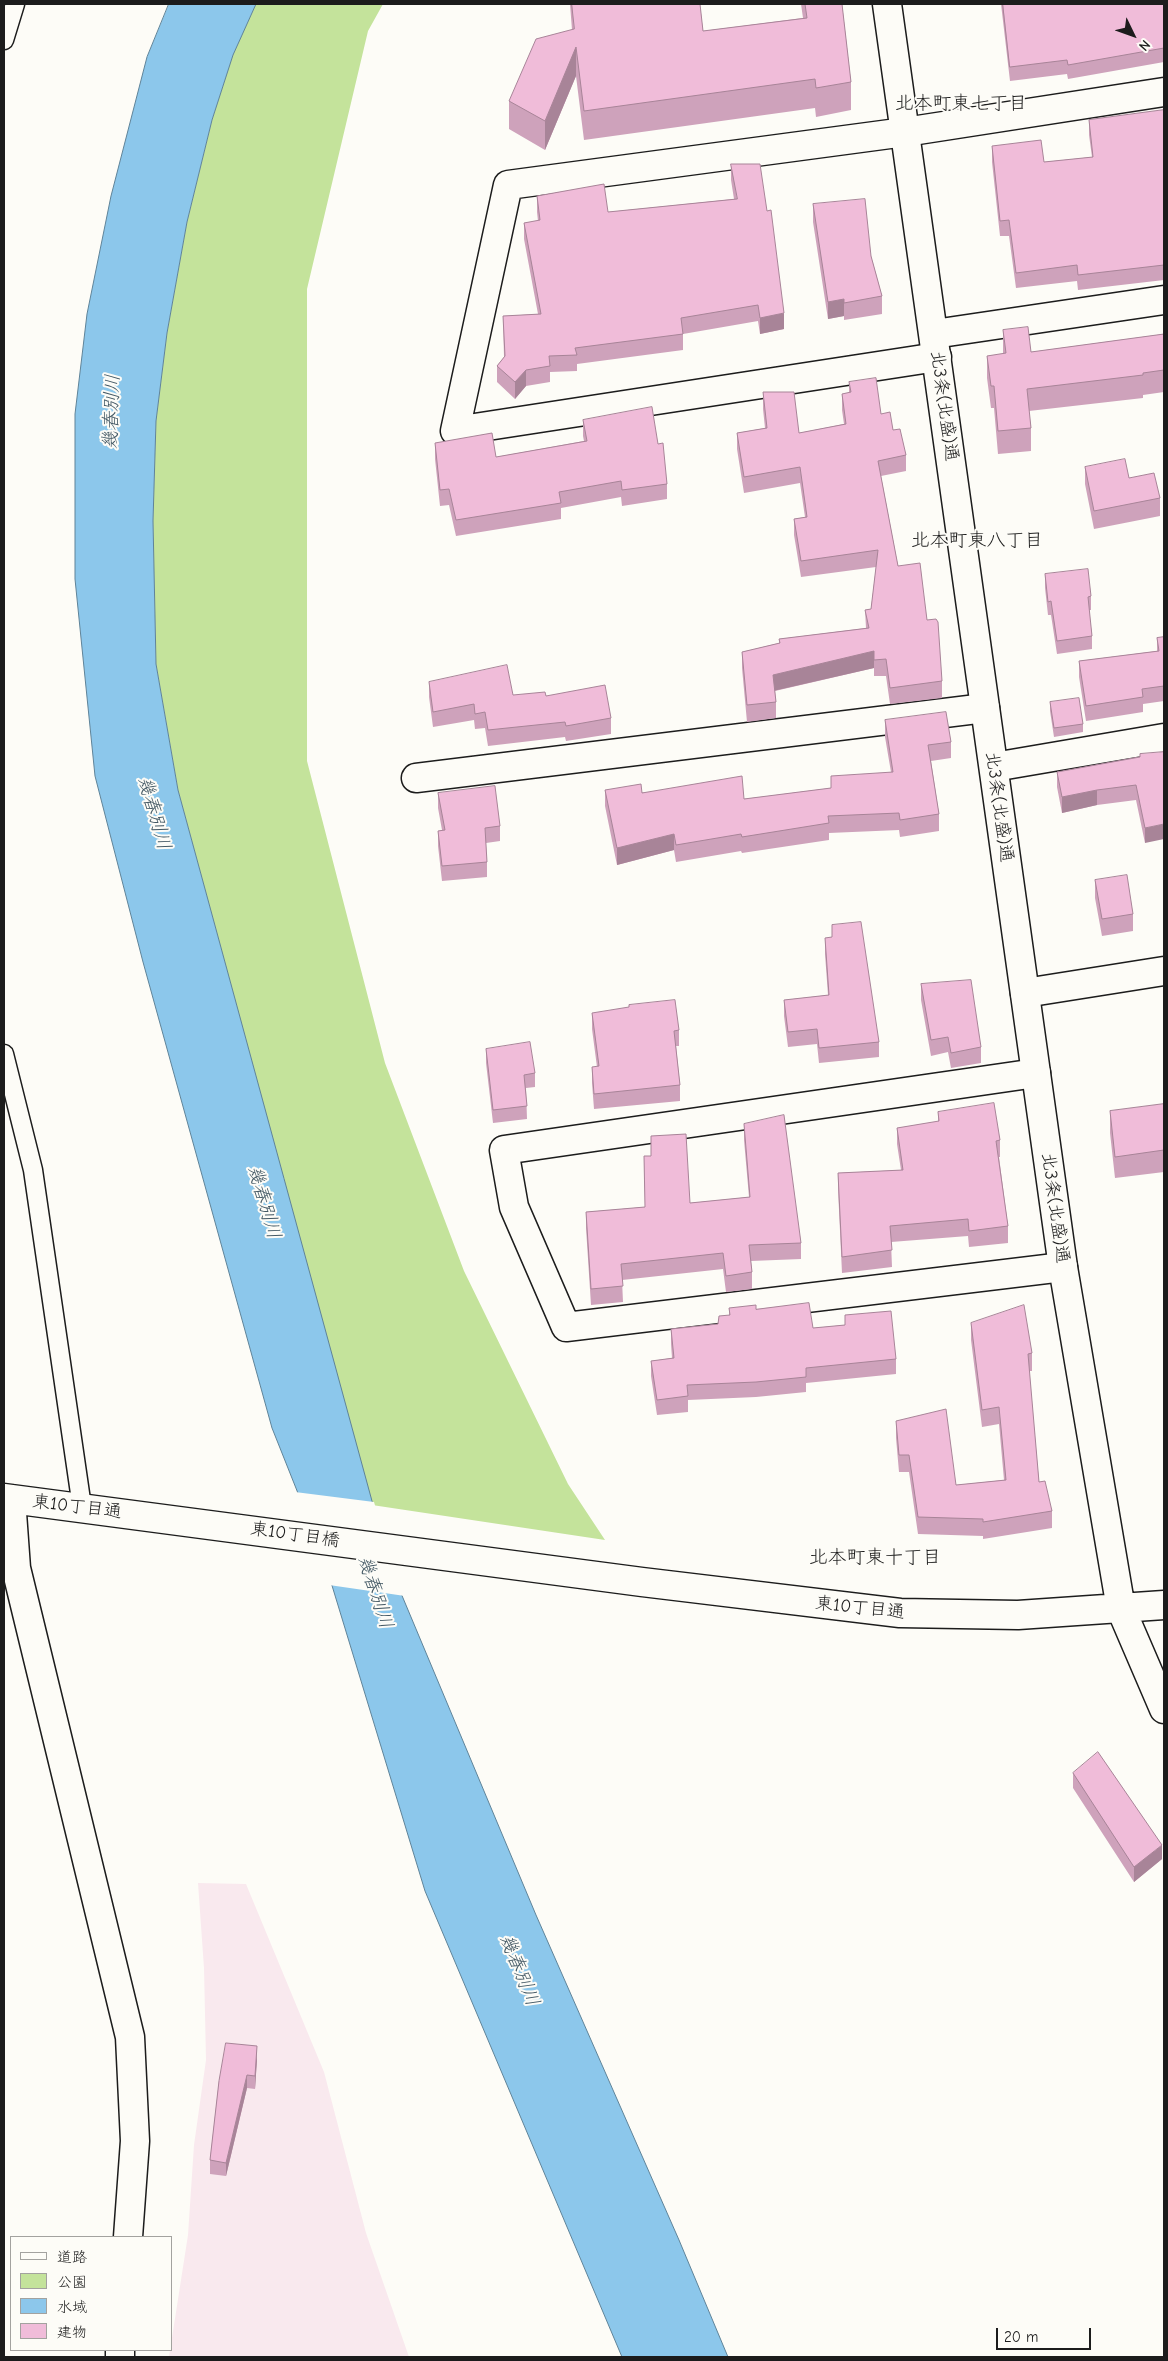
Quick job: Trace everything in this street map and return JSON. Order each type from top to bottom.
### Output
[{"type":"street","name":"北3条(北盛)通","points":[[887,4],[1063,1266],[1121,1608],[1164,1709]]},
{"type":"street","points":[[1164,92],[905,132],[508,185],[455,431],[935,346],[1164,300]]},
{"type":"street","points":[[416,778],[985,708]]},
{"type":"street","points":[[994,767],[1164,738]]},
{"type":"street","points":[[1025,993],[1164,971]]},
{"type":"street","points":[[1036,1072],[504,1150],[514,1207],[566,1327],[1063,1266]]},
{"type":"street","points":[[7,1498],[16,1568],[130,2037],[135,2141],[128,2236]]},
{"type":"street","name":"東10丁目通","points":[[7,1498],[150,1516]]},
{"type":"street","name":"東10丁目橋","points":[[150,1516],[558,1570]]},
{"type":"street","name":"東10丁目通","points":[[558,1570],[652,1584],[900,1613],[1018,1615],[1164,1605]]},
{"type":"lane","points":[[4,40],[15,4]]},
{"type":"lane","points":[[4,1054],[33,1170],[82,1507]]},
{"type":"shaded area","points":[[198,1883],[246,1884],[324,2072],[366,2233],[409,2357],[169,2357],[170,2351],[172,2351],[172,2338],[188,2235],[194,2145],[206,2060],[204,1968]]},
{"type":"green space","points":[[256,4],[383,4],[368,31],[307,289],[307,761],[385,1063],[464,1271],[568,1484],[605,1540],[372,1505],[178,790],[156,664],[153,521],[156,421],[167,333],[187,222],[212,120],[233,54]]},
{"type":"water","name":"幾春別川","points":[[169,4],[256,4],[233,55],[212,120],[187,222],[167,333],[156,421],[153,521],[156,664],[178,790],[390,1567],[536,1915],[679,2240],[728,2357],[622,2357],[425,1891],[323,1556],[272,1428],[143,962],[95,776],[75,579],[75,414],[87,314],[111,196],[147,57]]},
{"type":"pier","points":[[295,1492],[374,1502],[393,1567],[405,1596],[329,1585],[321,1557]]},
{"type":"building","points":[[572,4],[700,4],[703,31],[807,18],[805,4],[842,4],[851,82],[816,88],[815,79],[584,111],[576,47],[545,121],[509,101],[536,39],[574,29]]},
{"type":"building","points":[[1003,4],[1164,4],[1164,48],[1068,65],[1067,60],[1010,67]]},
{"type":"building","points":[[1164,110],[1164,265],[1078,275],[1077,265],[1016,273],[1009,220],[1000,221],[992,146],[1041,140],[1044,162],[1093,157],[1089,120]]},
{"type":"building","points":[[731,164],[760,164],[767,211],[771,210],[784,313],[760,318],[758,305],[681,318],[683,334],[575,348],[577,355],[549,356],[550,366],[526,370],[515,382],[497,366],[505,356],[503,316],[541,314],[524,223],[540,220],[537,196],[604,184],[608,212],[737,199]]},
{"type":"building","points":[[865,199],[871,256],[882,296],[844,303],[844,299],[828,302],[813,204]]},
{"type":"building","points":[[1028,327],[1031,352],[1164,334],[1164,370],[1143,373],[1143,375],[1027,389],[1031,428],[998,431],[994,386],[991,386],[987,356],[1006,353],[1003,330]]},
{"type":"building","points":[[876,378],[881,414],[890,412],[893,430],[900,429],[906,455],[878,461],[898,566],[920,563],[927,620],[936,619],[938,622],[942,681],[890,688],[886,659],[874,660],[874,651],[773,675],[776,702],[747,705],[742,652],[780,643],[779,639],[869,628],[865,610],[871,609],[878,550],[801,561],[794,519],[807,517],[800,467],[744,477],[737,433],[767,428],[763,392],[794,392],[799,433],[846,424],[842,394],[851,392],[849,382]]},
{"type":"building","points":[[652,407],[658,444],[663,443],[667,484],[622,490],[621,481],[559,492],[561,503],[456,520],[449,489],[440,490],[435,443],[492,433],[496,457],[587,441],[583,420]]},
{"type":"building","points":[[1125,459],[1129,478],[1154,473],[1160,498],[1094,511],[1085,467]]},
{"type":"building","points":[[1088,569],[1091,596],[1088,597],[1092,636],[1057,641],[1051,601],[1048,602],[1045,574]]},
{"type":"building","points":[[1164,637],[1164,686],[1142,689],[1143,697],[1086,706],[1079,661],[1159,651],[1157,638]]},
{"type":"building","points":[[507,665],[513,695],[545,692],[546,696],[605,685],[611,718],[566,726],[565,722],[488,730],[485,712],[475,714],[474,704],[433,712],[429,682]]},
{"type":"building","points":[[1079,698],[1083,724],[1054,728],[1050,702]]},
{"type":"building","points":[[946,712],[951,742],[928,745],[939,814],[900,820],[899,813],[828,816],[829,823],[742,837],[741,834],[676,845],[674,834],[617,848],[605,790],[641,784],[642,793],[742,776],[744,799],[831,788],[831,776],[893,772],[885,720]]},
{"type":"building","points":[[1164,752],[1164,824],[1145,828],[1136,785],[1062,797],[1057,772],[1140,757],[1140,754]]},
{"type":"building","points":[[495,786],[500,826],[485,828],[487,862],[442,866],[438,831],[445,830],[438,793]]},
{"type":"building","points":[[1127,875],[1133,914],[1102,919],[1095,880]]},
{"type":"building","points":[[861,922],[879,1042],[819,1048],[817,1029],[788,1032],[784,1000],[829,995],[825,938],[832,937],[832,925]]},
{"type":"building","points":[[971,980],[981,1047],[951,1053],[948,1037],[931,1040],[921,984]]},
{"type":"building","points":[[675,1000],[679,1030],[674,1031],[680,1085],[594,1094],[592,1067],[599,1066],[592,1013],[629,1007],[629,1005]]},
{"type":"building","points":[[530,1042],[535,1073],[524,1075],[527,1106],[493,1110],[486,1049]]},
{"type":"building","points":[[994,1103],[1000,1140],[996,1141],[1008,1226],[969,1231],[968,1219],[890,1226],[892,1250],[842,1257],[838,1173],[903,1170],[897,1128],[939,1121],[938,1112]]},
{"type":"building","points":[[1164,1104],[1164,1150],[1115,1157],[1110,1111]]},
{"type":"building","points":[[784,1115],[801,1243],[749,1245],[752,1272],[726,1276],[723,1253],[621,1264],[623,1286],[591,1289],[586,1212],[645,1207],[644,1156],[651,1156],[651,1136],[686,1134],[690,1203],[750,1197],[744,1124]]},
{"type":"building","points":[[809,1303],[813,1328],[845,1325],[845,1315],[891,1311],[896,1359],[806,1368],[806,1377],[756,1382],[687,1385],[688,1396],[657,1400],[651,1361],[674,1358],[671,1329],[718,1324],[719,1316],[730,1315],[729,1308],[756,1305],[756,1309]]},
{"type":"building","points":[[1024,1305],[1032,1353],[1028,1354],[1039,1482],[1045,1481],[1052,1511],[983,1522],[983,1519],[918,1517],[909,1455],[899,1455],[896,1421],[946,1409],[956,1485],[1006,1480],[999,1407],[982,1410],[971,1323]]},
{"type":"building","points":[[1098,1752],[1162,1845],[1134,1867],[1073,1773]]},
{"type":"building","points":[[226,2043],[257,2046],[255,2076],[247,2075],[226,2163],[210,2160],[219,2081]]},
{"type":"district","name":"北本町東七丁目","points":[[961,104]]},
{"type":"district","name":"北本町東八丁目","points":[[977,541]]},
{"type":"district","name":"北本町東十丁目","points":[[875,1558]]}]
